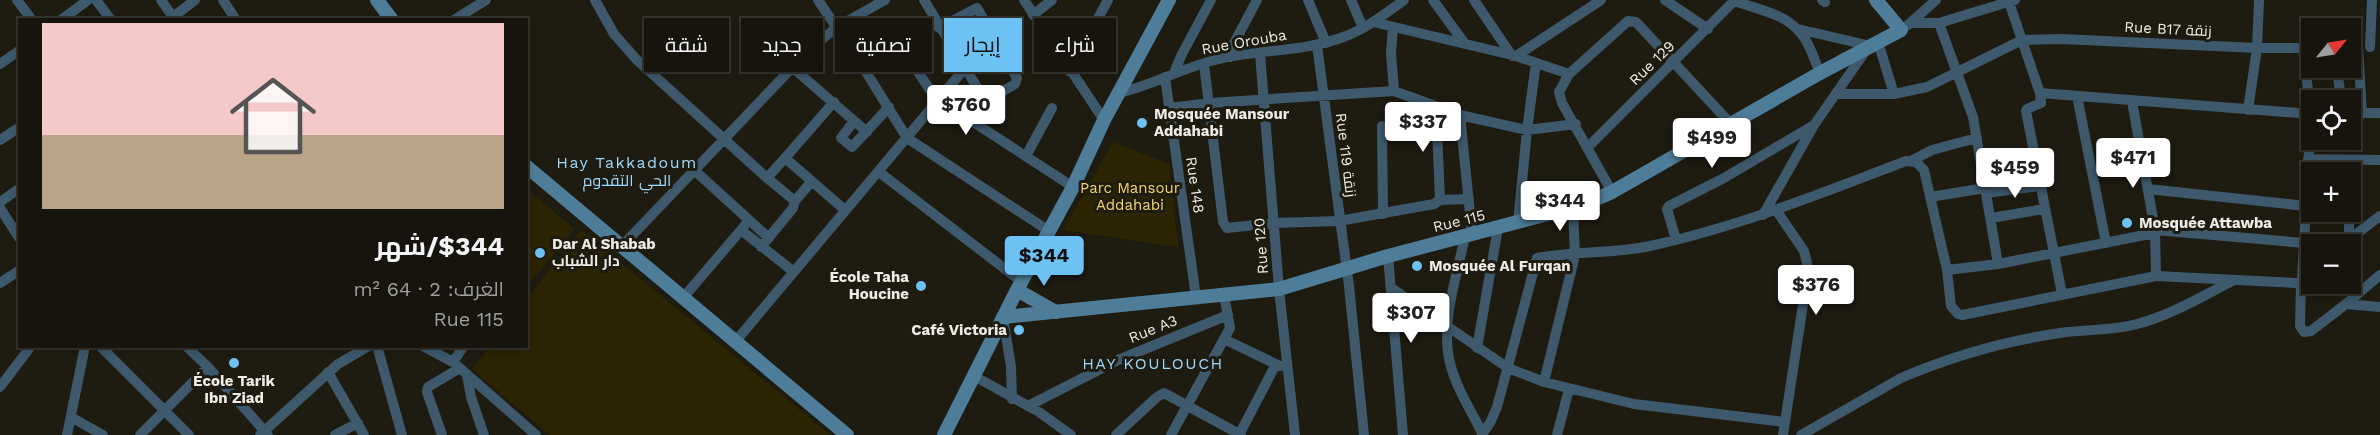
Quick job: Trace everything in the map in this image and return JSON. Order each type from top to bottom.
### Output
[{"type":"street","points":[[17,0],[30,18]]},
{"type":"street","points":[[64,18],[88,0]]},
{"type":"street","points":[[96,0],[110,18]]},
{"type":"street","points":[[161,0],[172,18],[195,0]]},
{"type":"street","points":[[223,0],[235,18]]},
{"type":"street","points":[[457,18],[486,0]]},
{"type":"street","points":[[595,0],[614,34],[626,48],[723,139],[795,201]]},
{"type":"street","points":[[818,0],[835,24]]},
{"type":"street","points":[[853,18],[885,0]]},
{"type":"street","points":[[924,0],[944,35]]},
{"type":"street","points":[[1024,0],[1035,18]]},
{"type":"street","points":[[1033,15],[1052,0]]},
{"type":"street","points":[[1098,18],[1108,0]]},
{"type":"street","points":[[949,433],[974,376],[1019,286],[1073,187],[1104,120],[1169,0]]},
{"type":"street","points":[[1169,75],[1211,0]]},
{"type":"street","points":[[1230,57],[1232,46],[1257,0]]},
{"type":"street","name":"Rue 119 زنقة","points":[[1308,0],[1321,44],[1323,96],[1346,268],[1364,435]]},
{"type":"street","points":[[1351,0],[1363,28]]},
{"type":"street","name":"Rue Orouba","points":[[1119,93],[1139,88],[1204,63],[1321,44],[1363,28],[1404,0]]},
{"type":"street","points":[[1433,0],[1465,44]]},
{"type":"street","points":[[1474,0],[1514,56]]},
{"type":"street","points":[[1514,56],[1601,0]]},
{"type":"street","points":[[1665,0],[1708,29]]},
{"type":"street","points":[[1734,0],[1777,16],[1798,29],[1872,46]]},
{"type":"street","name":"Rue 129","points":[[1589,146],[1708,29],[1734,0]]},
{"type":"street","points":[[1876,0],[1906,27],[1936,0]]},
{"type":"street","points":[[2248,110],[2259,0]]},
{"type":"street","points":[[2372,0],[2375,47]]},
{"type":"street","points":[[2013,1],[2022,40],[2040,93],[2041,104],[2026,111],[2062,294]]},
{"type":"street","name":"Rue 115","points":[[1004,317],[1279,289],[1388,256],[1573,208],[1612,192],[1820,73],[1906,27],[1939,24],[2013,1]]},
{"type":"street","points":[[382,2],[391,18]]},
{"type":"street","points":[[932,28],[972,9],[978,9],[1017,80],[1015,84],[961,116]]},
{"type":"street","points":[[1612,192],[1589,146],[1562,103],[1559,92],[1562,82],[1569,74],[1630,20],[1636,22],[1731,124]]},
{"type":"street","points":[[1373,22],[1514,56],[1569,74]]},
{"type":"street","points":[[1939,24],[1973,117],[1998,264]]},
{"type":"street","points":[[1393,27],[1391,53],[1394,91]]},
{"type":"street","points":[[823,40],[835,29]]},
{"type":"street","points":[[1798,29],[1820,73]]},
{"type":"street","name":"Rue B17 زنقة","points":[[2022,40],[2061,39],[2301,48]]},
{"type":"street","points":[[1836,94],[1894,94],[1927,87],[2022,40]]},
{"type":"street","points":[[1763,215],[1814,125],[1872,46]]},
{"type":"street","points":[[1872,46],[1894,94]]},
{"type":"street","points":[[0,64],[18,51]]},
{"type":"street","name":"Rue 120","points":[[1260,54],[1279,289],[1295,435]]},
{"type":"street","points":[[1204,63],[1223,222],[1226,227],[1339,221],[1434,204],[1440,200],[1468,199]]},
{"type":"street","points":[[1518,223],[1536,63]]},
{"type":"street","points":[[622,246],[789,72]]},
{"type":"street","points":[[798,72],[867,132]]},
{"type":"street","points":[[866,72],[907,138],[1048,231]]},
{"type":"street","points":[[919,72],[938,99],[1073,187]]},
{"type":"street","points":[[735,342],[962,72]]},
{"type":"street","points":[[967,72],[986,102]]},
{"type":"street","points":[[1070,72],[1104,120]]},
{"type":"street","name":"Rue 148","points":[[1169,75],[1169,108],[1196,297]]},
{"type":"street","points":[[1169,108],[1210,103],[1394,91],[1460,115],[1527,130],[1576,124]]},
{"type":"street","points":[[2040,93],[2301,113]]},
{"type":"street","points":[[2077,96],[2106,243]]},
{"type":"street","points":[[2132,101],[2155,231],[2156,276]]},
{"type":"street","points":[[767,178],[834,102]]},
{"type":"street","points":[[1436,106],[1440,200]]},
{"type":"street","points":[[854,121],[842,139],[852,147],[889,107]]},
{"type":"street","points":[[1026,156],[1052,108]]},
{"type":"street","points":[[2361,113],[2380,113]]},
{"type":"street","points":[[1460,115],[1469,235],[1447,325],[1451,365],[1482,434]]},
{"type":"street","points":[[1676,240],[1667,209],[1669,206],[1724,178],[1814,125]]},
{"type":"street","points":[[1382,126],[1383,214]]},
{"type":"street","points":[[0,140],[18,128]]},
{"type":"street","points":[[1482,434],[1493,418],[1535,261],[1539,258],[1632,249],[1676,240],[1763,215],[1911,161],[1932,150],[1977,138]]},
{"type":"street","points":[[2308,162],[2309,150]]},
{"type":"street","points":[[785,158],[845,210]]},
{"type":"street","points":[[2308,159],[2380,160]]},
{"type":"street","points":[[1911,161],[1916,162],[1924,170],[1947,270],[1952,306],[1958,314],[2156,276],[2296,283],[2301,280]]},
{"type":"street","points":[[528,168],[847,435]]},
{"type":"street","points":[[694,170],[769,238]]},
{"type":"street","points":[[879,172],[1019,286],[1056,312]]},
{"type":"street","points":[[761,247],[811,182]]},
{"type":"street","points":[[1930,197],[2040,186]]},
{"type":"street","points":[[0,202],[18,189]]},
{"type":"street","points":[[2148,189],[2301,205]]},
{"type":"street","points":[[0,208],[18,236]]},
{"type":"street","points":[[1544,382],[1575,255],[1573,208]]},
{"type":"street","points":[[1990,218],[2044,209]]},
{"type":"street","points":[[1776,210],[1804,251],[1807,263],[1804,298],[1783,435]]},
{"type":"street","points":[[2356,234],[2380,216]]},
{"type":"street","points":[[683,298],[749,220]]},
{"type":"street","points":[[1477,348],[1498,228]]},
{"type":"street","points":[[0,229],[18,236]]},
{"type":"street","points":[[741,230],[794,272]]},
{"type":"street","points":[[1947,270],[2054,254],[2155,231],[2301,243]]},
{"type":"street","points":[[1388,256],[1393,289],[1403,435]]},
{"type":"street","points":[[0,283],[18,271]]},
{"type":"street","points":[[2301,280],[2300,326],[2304,332],[2311,331],[2380,275]]},
{"type":"street","points":[[1801,435],[1901,378],[1918,371],[1989,347],[2033,337],[2099,331],[2140,323],[2172,311],[2235,280]]},
{"type":"street","points":[[1393,289],[1508,368],[1544,382],[1634,404],[1785,422]]},
{"type":"street","points":[[1171,435],[1230,328],[1224,295]]},
{"type":"street","points":[[2346,304],[2380,307]]},
{"type":"street","name":"Rue A3","points":[[1028,406],[1145,348],[1228,315]]},
{"type":"street","points":[[1004,317],[1011,367],[1012,399]]},
{"type":"street","points":[[1224,339],[1289,371]]},
{"type":"street","points":[[0,387],[29,348]]},
{"type":"street","points":[[67,435],[85,348]]},
{"type":"street","points":[[102,348],[189,435]]},
{"type":"street","points":[[188,348],[208,367],[264,433],[328,372],[365,348]]},
{"type":"street","points":[[378,348],[402,435]]},
{"type":"street","points":[[426,348],[460,368],[536,435]]},
{"type":"street","points":[[464,348],[460,368],[484,435]]},
{"type":"street","points":[[1116,435],[1162,393],[1166,393],[1240,435],[1276,364]]},
{"type":"street","points":[[140,435],[208,367]]},
{"type":"street","points":[[442,435],[427,392],[428,387],[460,368]]},
{"type":"street","points":[[328,372],[364,435]]},
{"type":"street","points":[[974,376],[1028,406],[1071,435]]},
{"type":"street","points":[[1557,435],[1569,389]]},
{"type":"street","points":[[71,417],[103,435]]},
{"type":"street","points":[[335,435],[358,423]]},
{"type":"green space","name":"Parc Mansour Addahabi","points":[[1113,142],[1169,164],[1178,247],[1063,230]]},
{"type":"green space","name":"Dar Al Shabab دار الشباب","points":[[528,190],[574,229],[531,281],[528,279]]},
{"type":"green space","points":[[581,230],[830,435],[550,435],[472,369],[489,348],[528,348],[528,298]]},
{"type":"place","name":"Mosquée Mansour Addahabi","points":[[1142,123]]},
{"type":"place","name":"Mosquée Attawba","points":[[2127,223]]},
{"type":"place","name":"Dar Al Shabab دار الشباب","points":[[540,253]]},
{"type":"place","name":"Mosquée Al Furqan","points":[[1417,266]]},
{"type":"place","name":"École Taha Houcine","points":[[921,286]]},
{"type":"place","name":"Café Victoria","points":[[1019,330]]},
{"type":"place","name":"École Tarik Ibn Ziad","points":[[234,363]]},
{"type":"district","name":"Hay Takkadoum الحي التقدوم","points":[[627,171]]},
{"type":"district","name":"HAY KOULOUCH","points":[[1153,363]]}]
